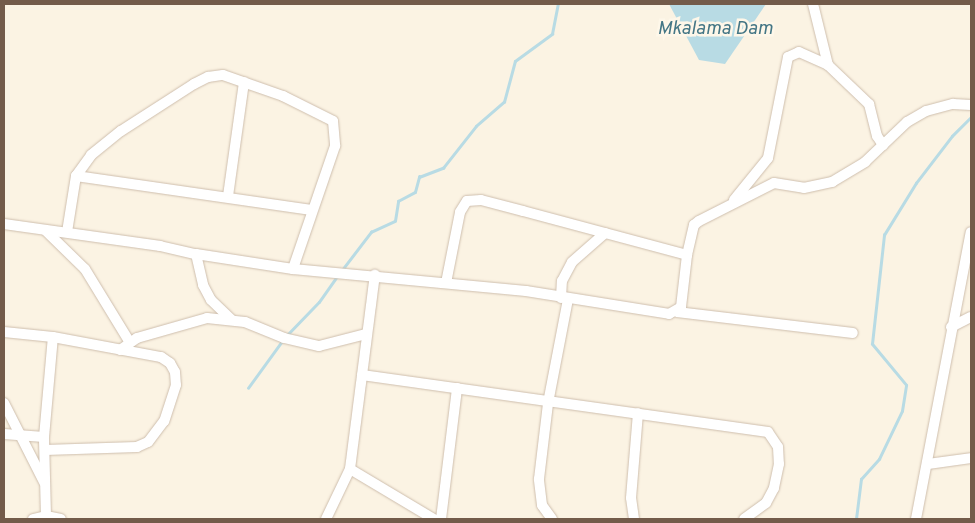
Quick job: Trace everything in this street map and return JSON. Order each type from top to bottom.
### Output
[{"type":"street","points":[[813,4],[828,65]]},
{"type":"street","points":[[729,204],[768,158],[788,57],[799,52],[828,65],[869,104],[877,136],[883,145]]},
{"type":"street","points":[[67,232],[76,176],[84,162],[104,142],[194,84],[208,77],[223,75],[310,107],[333,121],[335,146],[293,269]]},
{"type":"street","points":[[228,196],[244,82]]},
{"type":"street","points":[[677,312],[682,307],[687,255],[694,225],[729,204],[774,183],[804,188],[832,182],[866,162],[907,122],[926,111],[952,104],[971,105]]},
{"type":"street","points":[[76,176],[228,196],[312,210]]},
{"type":"street","points":[[446,283],[460,212],[467,201],[489,202],[687,255]]},
{"type":"street","points":[[4,224],[160,246],[196,254],[293,269],[375,275],[526,291],[565,299],[669,314],[677,312],[853,333]]},
{"type":"street","points":[[46,231],[85,269],[129,341]]},
{"type":"street","points":[[916,519],[928,464],[951,327],[971,232]]},
{"type":"street","points":[[552,519],[542,505],[539,479],[548,403],[565,299],[562,281],[572,262],[604,234]]},
{"type":"street","points":[[196,254],[203,285],[211,300],[231,318]]},
{"type":"street","points":[[326,519],[350,469],[375,275]]},
{"type":"street","points":[[951,327],[971,317]]},
{"type":"street","points":[[120,350],[129,341],[193,320],[231,318],[319,346],[366,334]]},
{"type":"street","points":[[4,332],[54,338],[161,357],[170,363],[175,372],[170,403],[158,433],[137,446],[45,450]]},
{"type":"street","points":[[46,516],[44,437],[54,338]]},
{"type":"street","points":[[362,375],[548,403],[638,413],[768,432],[778,447],[779,464],[774,488],[766,503],[744,519]]},
{"type":"street","points":[[441,519],[457,388]]},
{"type":"street","points":[[4,403],[44,483]]},
{"type":"street","points":[[634,519],[632,498],[638,413]]},
{"type":"street","points":[[4,434],[44,437]]},
{"type":"street","points":[[928,464],[971,458]]},
{"type":"street","points":[[350,469],[434,519]]},
{"type":"street","points":[[33,519],[46,516],[61,519]]},
{"type":"water","name":"Mkalama Dam","points":[[669,4],[766,4],[725,64],[699,60]]},
{"type":"waterway","points":[[342,270],[371,232],[395,221],[398,201],[415,192],[419,177],[443,168],[476,126],[504,102],[515,61],[552,34],[558,4]]},
{"type":"waterway","points":[[856,519],[861,479],[879,459],[902,411],[906,385],[872,344],[884,235],[916,183],[952,136],[971,117]]},
{"type":"waterway","points":[[286,336],[319,302],[337,276]]},
{"type":"waterway","points":[[248,388],[282,341]]}]
